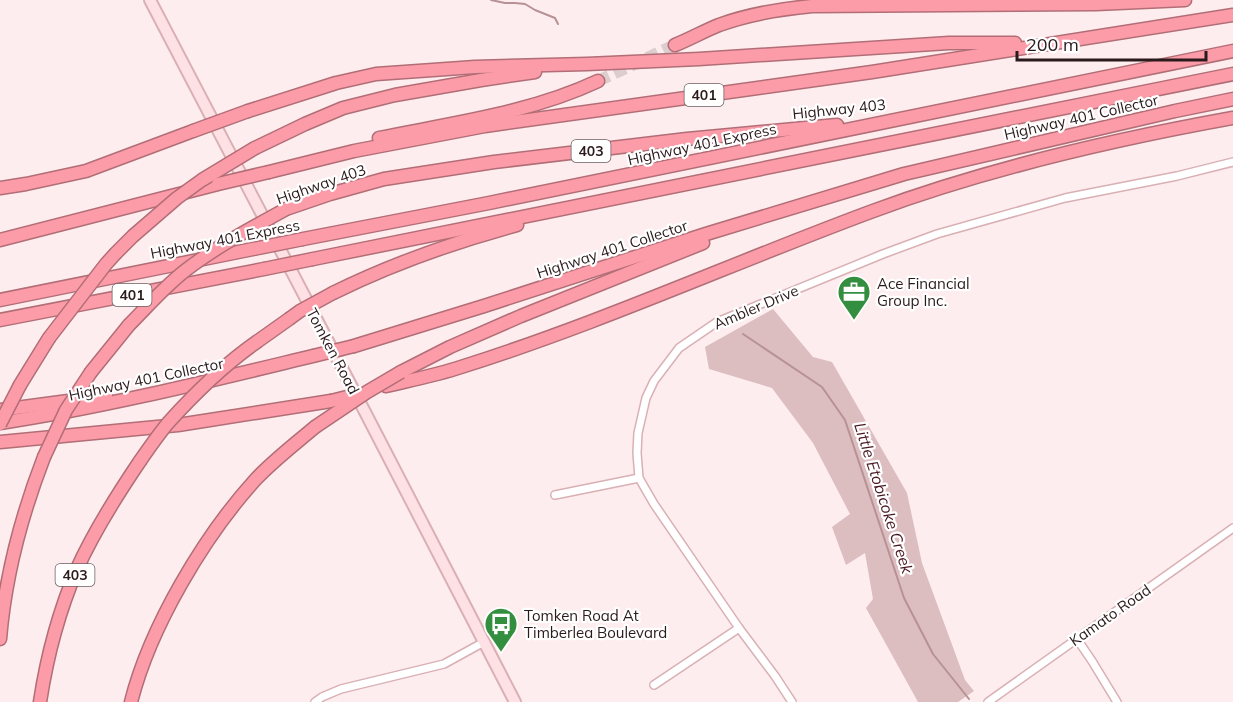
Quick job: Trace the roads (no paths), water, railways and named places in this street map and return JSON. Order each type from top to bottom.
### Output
[{"type":"highway","points":[[675,45],[719,25],[748,16],[781,9],[812,6],[1096,4],[1185,0]]},
{"type":"highway","name":"401","points":[[0,240],[354,151],[485,126],[872,72],[1233,15]]},
{"type":"highway","points":[[0,188],[86,171],[248,111],[336,83],[376,74],[475,67],[699,59],[949,43],[1055,42]]},
{"type":"highway","name":"Highway 401 Express","points":[[0,300],[1233,51]]},
{"type":"highway","points":[[0,423],[49,338],[116,253],[177,198],[201,180],[255,148],[343,108],[395,95],[587,64]]},
{"type":"highway","name":"401","points":[[0,320],[1233,74]]},
{"type":"highway","points":[[354,151],[377,139],[551,100],[598,81]]},
{"type":"highway","name":"Highway 401 Collector","points":[[0,423],[45,416],[197,384],[354,346],[706,234],[904,174],[1233,99]]},
{"type":"highway","name":"Highway 403","points":[[0,639],[13,558],[31,489],[66,410],[91,372],[156,297],[185,271],[248,230],[286,209],[384,179],[494,162],[687,139],[901,118]]},
{"type":"highway","points":[[0,442],[178,425],[331,401],[459,368],[539,341],[864,214],[946,186],[1106,143],[1233,118]]},
{"type":"highway","name":"403","points":[[40,702],[55,630],[77,568],[98,527],[140,461],[167,425],[202,388],[241,353],[300,311],[374,273],[463,240],[630,194]]},
{"type":"highway","points":[[131,702],[157,632],[178,590],[214,531],[258,478],[315,427],[367,392],[450,347],[768,216]]},
{"type":"highway","points":[[0,410],[197,384]]},
{"type":"main road","name":"Tomken Road","points":[[150,0],[515,702]]},
{"type":"street","name":"Ambler Drive","points":[[792,702],[654,504],[639,478],[638,433],[646,398],[654,381],[668,361],[679,348],[717,322],[937,234],[1065,198],[1177,176],[1233,162]]},
{"type":"street","points":[[555,495],[639,478]]},
{"type":"street","name":"Kamato Road","points":[[988,702],[1233,528]]},
{"type":"street","points":[[654,685],[739,628]]},
{"type":"street","points":[[1077,639],[1117,702]]},
{"type":"street","points":[[315,702],[341,689],[444,664],[484,642]]},
{"type":"waterway","points":[[491,0],[525,4],[555,18],[558,24]]},
{"type":"waterway","name":"Little Etobicoke Creek","points":[[743,334],[822,387],[845,420],[904,598],[933,654],[969,699]]},
{"type":"tunnel","points":[[598,81],[675,45]]},
{"type":"place","name":"Ace Financial Group Inc.","points":[[854,321]]},
{"type":"place","name":"Tomken Road At Timberlea Boulevard","points":[[501,653]]}]
